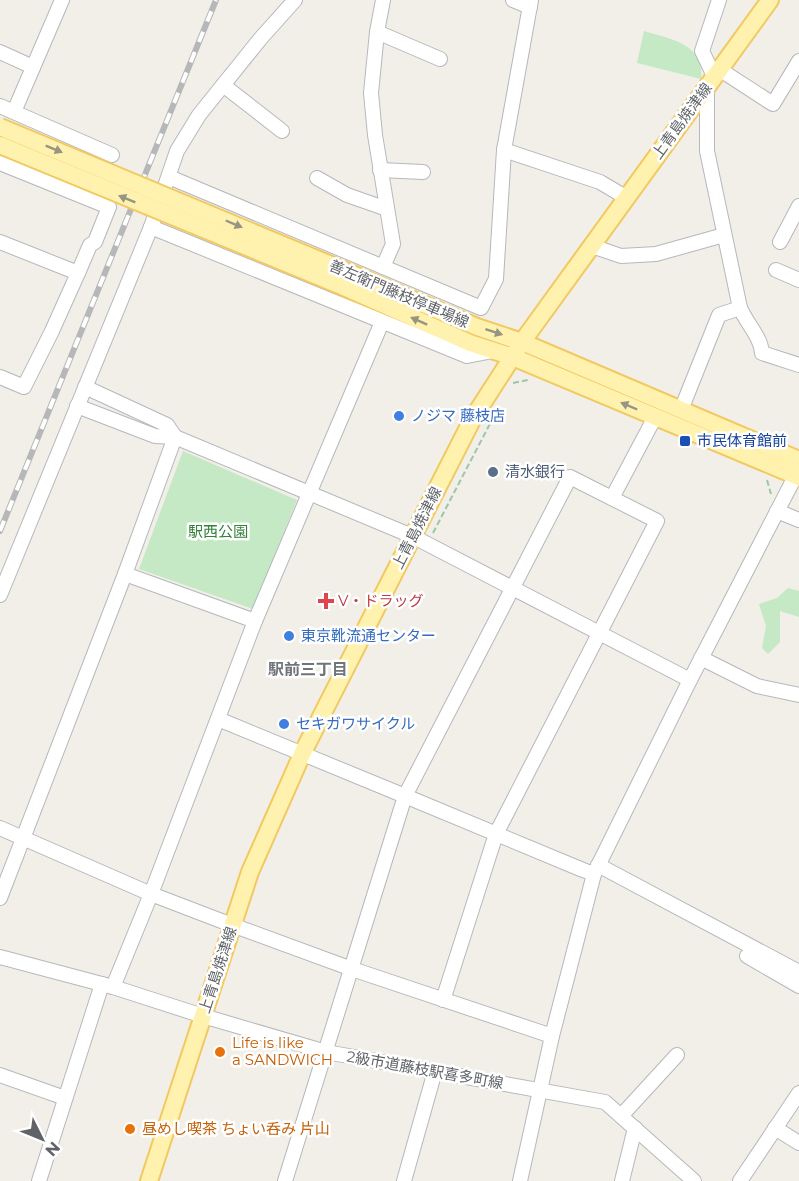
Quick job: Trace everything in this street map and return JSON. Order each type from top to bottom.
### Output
[{"type":"main road","name":"上青島焼津線","points":[[149,1181],[250,872],[303,752],[474,418],[522,342],[770,0]]},
{"type":"main road","name":"善左衛門藤枝停車場線","points":[[0,127],[340,277],[470,343],[513,357],[655,417],[798,470]]},
{"type":"main road","name":"善左衛門藤枝停車場線","points":[[0,145],[340,277],[522,342],[681,410],[798,470]]},
{"type":"street","points":[[16,107],[62,0]]},
{"type":"street","points":[[0,595],[151,227],[177,151],[199,116],[223,85],[295,0]]},
{"type":"street","points":[[383,0],[377,32],[371,93],[380,170],[393,243],[383,267]]},
{"type":"street","points":[[169,177],[481,308],[496,279],[504,150],[530,4],[513,0]]},
{"type":"street","points":[[719,0],[702,51],[713,77],[707,151],[724,235],[740,308],[747,325],[762,345],[762,353],[799,365]]},
{"type":"street","points":[[377,32],[440,59]]},
{"type":"street","points":[[0,52],[33,67]]},
{"type":"street","points":[[713,77],[773,104],[799,60]]},
{"type":"street","points":[[223,85],[282,131]]},
{"type":"street","points":[[0,106],[112,155]]},
{"type":"street","points":[[504,150],[600,182],[627,198]]},
{"type":"street","points":[[0,163],[109,207],[95,242],[90,245],[52,332],[24,387],[0,377]]},
{"type":"street","points":[[380,170],[423,172]]},
{"type":"street","points":[[318,178],[346,195],[387,209]]},
{"type":"street","points":[[780,242],[799,206]]},
{"type":"street","points":[[151,227],[467,356],[493,351]]},
{"type":"street","points":[[592,246],[621,256],[656,254],[724,235]]},
{"type":"street","points":[[0,242],[78,273]]},
{"type":"street","points":[[776,270],[799,280]]},
{"type":"street","points":[[681,410],[719,315],[740,308]]},
{"type":"street","points":[[39,1181],[65,1098],[107,985],[151,894],[255,621],[382,322]]},
{"type":"street","points":[[85,387],[167,425],[176,437]]},
{"type":"street","points":[[77,405],[155,436],[176,437],[412,536],[690,680]]},
{"type":"street","points":[[612,498],[655,417]]},
{"type":"street","points":[[0,898],[176,437]]},
{"type":"street","points":[[520,1181],[552,1036],[596,870],[701,658],[798,470]]},
{"type":"street","points":[[285,1181],[405,796],[570,477],[657,521],[496,834],[443,1000]]},
{"type":"street","points":[[777,511],[799,520]]},
{"type":"street","points":[[125,574],[255,621]]},
{"type":"street","points":[[701,658],[757,686],[799,695]]},
{"type":"street","points":[[218,719],[303,752],[496,834],[596,870],[799,972]]},
{"type":"street","points":[[0,828],[151,894],[232,925],[352,969],[552,1036]]},
{"type":"street","points":[[747,956],[799,986]]},
{"type":"street","name":"2級市道藤枝駅喜多町線","points":[[0,957],[107,985],[202,1016],[326,1052],[605,1102],[694,1181]]},
{"type":"street","points":[[621,1116],[677,1055]]},
{"type":"street","points":[[404,1181],[435,1071]]},
{"type":"street","points":[[0,1075],[65,1098]]},
{"type":"street","points":[[740,1181],[799,1093]]},
{"type":"street","points":[[622,1181],[635,1128]]},
{"type":"street","points":[[775,1128],[799,1143]]},
{"type":"green space","points":[[644,31],[675,40],[692,51],[701,67],[701,79],[637,63]]},
{"type":"green space","name":"駅西公園","points":[[183,451],[297,500],[253,609],[139,569]]},
{"type":"green space","points":[[788,588],[799,591],[799,617],[780,611],[780,642],[768,654],[762,648],[766,626],[759,604],[777,598]]},
{"type":"railway","points":[[0,531],[216,0]]},
{"type":"place","name":"ノジマ 藤枝店","points":[[399,416]]},
{"type":"place","name":"市民体育館前","points":[[685,441]]},
{"type":"place","name":"清水銀行","points":[[493,472]]},
{"type":"place","name":"V・ドラッグ","points":[[326,601]]},
{"type":"place","name":"東京靴流通センター","points":[[289,636]]},
{"type":"place","name":"セキガワサイクル","points":[[284,724]]},
{"type":"place","name":"Life is like a SANDWICH","points":[[220,1052]]},
{"type":"place","name":"昼めし喫茶 ちょい呑み 片山","points":[[130,1129]]},
{"type":"district","name":"駅前三丁目","points":[[308,669]]}]
